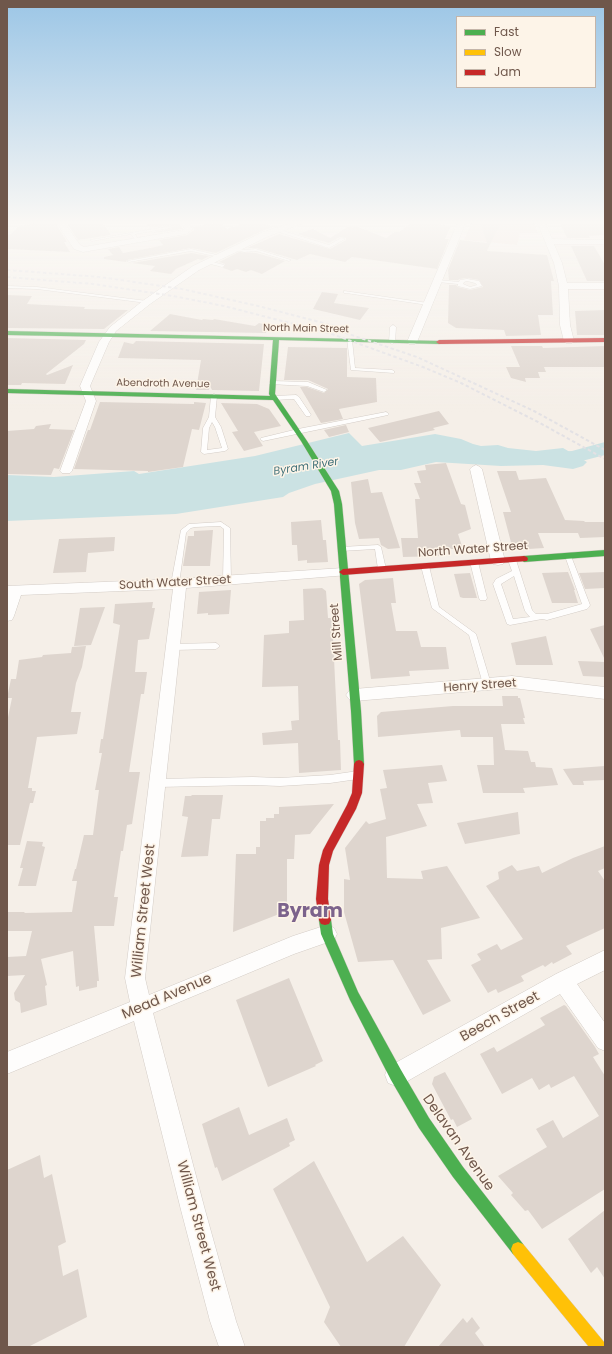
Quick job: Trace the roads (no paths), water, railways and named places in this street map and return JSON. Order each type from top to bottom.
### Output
[{"type":"main road","name":"North Main Street","points":[[7,333],[392,342],[605,340]]},
{"type":"main road","name":"Mill Street","points":[[276,340],[272,383],[274,398],[298,430],[335,491],[338,504],[346,593],[359,775],[357,793],[352,806],[328,850],[324,865],[322,899],[327,934]]},
{"type":"main road","name":"Abendroth Avenue","points":[[7,391],[274,398]]},
{"type":"main road","name":"North Water Street","points":[[343,572],[605,553]]},
{"type":"main road","name":"Delavan Avenue","points":[[327,934],[354,996],[396,1075],[424,1123],[458,1172],[506,1235],[599,1347]]},
{"type":"street","points":[[66,471],[91,401],[85,386],[108,336],[113,329],[171,285]]},
{"type":"street","points":[[412,342],[436,285]]},
{"type":"street","points":[[569,341],[564,324],[563,286],[605,286]]},
{"type":"street","points":[[476,469],[498,561]]},
{"type":"street","name":"South Water Street","points":[[11,591],[227,581],[343,572]]},
{"type":"street","name":"William Street West","points":[[177,583],[173,647],[135,978],[141,1007],[193,1210],[223,1321],[232,1347]]},
{"type":"street","points":[[7,616],[11,591]]},
{"type":"street","name":"Henry Street","points":[[354,695],[512,682],[605,692]]},
{"type":"street","name":"Mead Avenue","points":[[7,1063],[293,945],[327,934]]},
{"type":"street","name":"Beech Street","points":[[396,1075],[563,981],[605,960]]},
{"type":"street","points":[[563,981],[605,1041]]},
{"type":"lane","points":[[461,285],[467,288],[476,288],[480,285]]},
{"type":"lane","points":[[7,287],[37,288],[147,302]]},
{"type":"lane","points":[[346,292],[428,304]]},
{"type":"lane","points":[[392,342],[393,327]]},
{"type":"lane","points":[[349,340],[353,370],[392,372]]},
{"type":"lane","points":[[272,383],[308,384],[324,390]]},
{"type":"lane","points":[[212,417],[218,427],[225,449],[204,452],[206,428],[212,417],[214,396]]},
{"type":"lane","name":"Abendroth Avenue","points":[[274,398],[296,397],[308,415]]},
{"type":"lane","points":[[263,439],[298,430],[386,414]]},
{"type":"lane","points":[[177,583],[183,532],[189,526],[195,525],[221,524],[227,528],[227,581]]},
{"type":"lane","points":[[341,549],[378,547],[382,569]]},
{"type":"lane","points":[[516,572],[499,581],[497,584],[510,622],[547,617],[584,607],[586,605],[568,556]]},
{"type":"lane","points":[[512,560],[529,611],[534,616],[547,617]]},
{"type":"lane","points":[[474,562],[483,598]]},
{"type":"lane","points":[[425,566],[436,608],[472,634],[487,684]]},
{"type":"lane","points":[[173,647],[216,646]]},
{"type":"lane","points":[[157,783],[252,781],[280,782],[330,779],[359,775]]},
{"type":"water","points":[[349,433],[362,446],[435,434],[461,439],[481,446],[498,445],[508,448],[536,451],[563,448],[587,462],[583,466],[573,469],[543,465],[501,466],[436,462],[401,470],[379,470],[315,484],[289,493],[283,497],[176,514],[7,521],[7,475],[54,477],[134,471],[139,474],[255,456]]},
{"type":"waterway","name":"Byram River","points":[[539,459],[574,457],[605,448]]},
{"type":"railway","points":[[101,285],[173,296],[224,306],[329,333],[423,367],[461,383],[540,423],[605,459]]},
{"type":"railway","points":[[156,285],[182,289],[258,306],[335,326]]},
{"type":"railway","points":[[328,327],[417,357],[534,411],[605,450]]},
{"type":"district","name":"Byram","points":[[310,912]]}]
